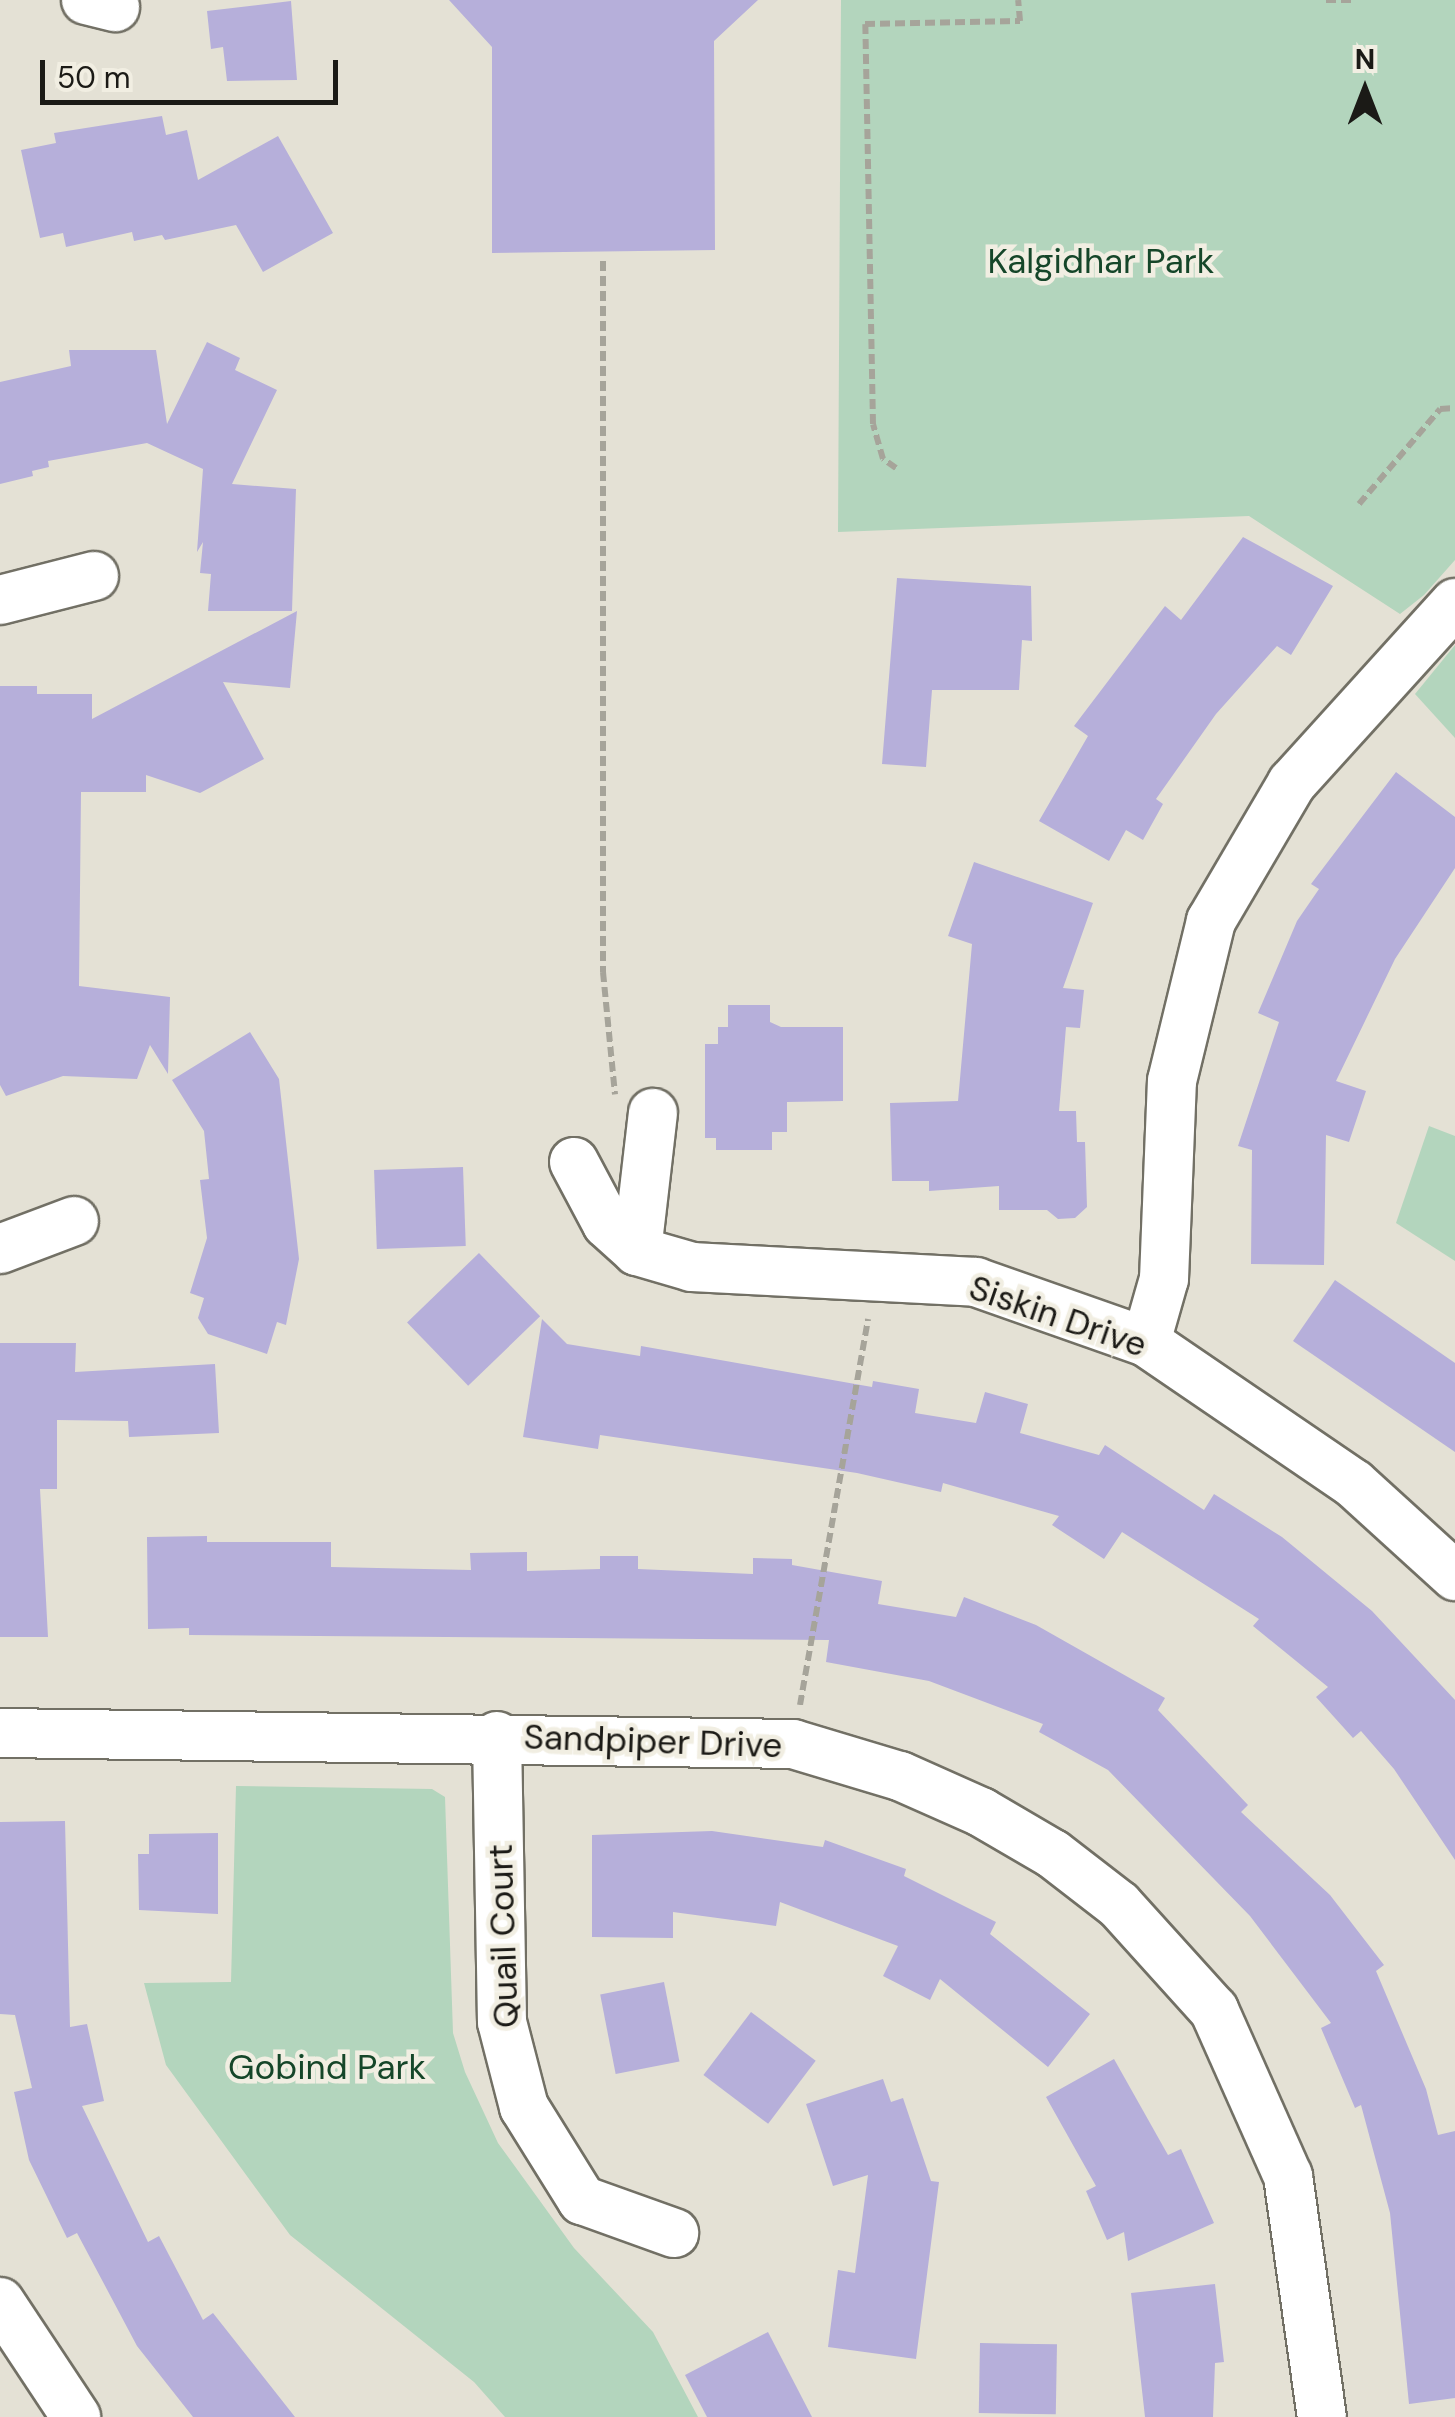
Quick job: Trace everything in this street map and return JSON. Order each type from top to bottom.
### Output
[{"type":"street","points":[[0,600],[94,576]]},
{"type":"street","points":[[1146,1342],[1164,1279],[1172,1081],[1211,921],[1292,783],[1455,602]]},
{"type":"street","points":[[637,1251],[653,1112]]},
{"type":"street","name":"Siskin Drive","points":[[574,1162],[606,1224],[637,1251],[692,1268],[876,1273],[976,1282],[1146,1342],[1354,1484],[1455,1576]]},
{"type":"street","points":[[0,1249],[74,1221]]},
{"type":"street","name":"Sandpiper Drive","points":[[0,1733],[497,1736],[794,1744],[900,1776],[1052,1854],[1119,1904],[1214,2010],[1288,2176],[1322,2417]]},
{"type":"street","name":"Quail Court","points":[[497,1736],[502,2022],[524,2107],[582,2200],[674,2233]]},
{"type":"street","points":[[0,2302],[76,2417]]},
{"type":"path","points":[[896,468],[883,459],[873,424],[865,24],[1020,21],[1018,0]]},
{"type":"path","points":[[1326,0],[1356,0]]},
{"type":"path","points":[[604,261],[605,1036],[614,1094],[653,1112]]},
{"type":"path","points":[[1359,504],[1440,408],[1455,408]]},
{"type":"path","points":[[794,1744],[876,1273]]},
{"type":"green space","name":"Kalgidhar Park","points":[[841,0],[1455,0],[1455,560],[1424,595],[1400,614],[1249,516],[838,532]]},
{"type":"green space","points":[[1455,645],[1455,738],[1415,694]]},
{"type":"green space","points":[[1429,1126],[1455,1136],[1455,1261],[1396,1223]]},
{"type":"green space","name":"Gobind Park","points":[[236,1786],[432,1789],[445,1797],[453,2033],[465,2072],[498,2143],[574,2248],[653,2332],[698,2417],[505,2417],[474,2382],[290,2235],[166,2065],[144,1983],[231,1982]]},
{"type":"building","points":[[449,0],[758,0],[714,41],[715,250],[492,253],[492,47]]},
{"type":"building","points":[[291,1],[297,80],[227,81],[223,47],[211,49],[207,11]]},
{"type":"building","points":[[162,116],[166,135],[187,130],[198,180],[278,136],[333,233],[263,272],[236,225],[165,240],[162,235],[134,241],[132,232],[66,247],[63,233],[40,238],[21,150],[56,143],[54,133]]},
{"type":"building","points":[[207,342],[240,358],[235,370],[277,390],[232,484],[296,489],[292,611],[208,611],[211,574],[200,573],[203,542],[197,552],[203,469],[147,443],[48,461],[49,467],[32,471],[33,476],[0,484],[0,382],[71,366],[69,350],[156,350],[167,424]]},
{"type":"building","points":[[1243,537],[1333,586],[1291,655],[1277,646],[1216,714],[1156,799],[1163,804],[1143,840],[1126,830],[1109,861],[1039,821],[1088,736],[1074,726],[1165,606],[1181,620]]},
{"type":"building","points":[[897,578],[1031,586],[1032,641],[1022,640],[1019,690],[932,690],[926,767],[882,764]]},
{"type":"building","points":[[297,611],[290,688],[223,682],[264,759],[200,793],[146,775],[146,792],[81,792],[79,986],[170,997],[168,1074],[150,1045],[137,1079],[63,1076],[6,1096],[0,1085],[0,686],[37,686],[37,694],[92,694],[92,719]]},
{"type":"building","points":[[1396,772],[1455,817],[1455,868],[1395,959],[1336,1081],[1366,1091],[1349,1142],[1326,1135],[1324,1265],[1251,1264],[1252,1150],[1238,1146],[1279,1022],[1258,1013],[1297,921],[1319,889],[1311,884]]},
{"type":"building","points":[[974,862],[1093,903],[1063,988],[1084,990],[1080,1028],[1066,1027],[1059,1111],[1076,1111],[1077,1142],[1085,1142],[1087,1207],[1075,1218],[1058,1219],[1047,1210],[999,1210],[999,1186],[929,1191],[929,1181],[892,1181],[890,1103],[958,1101],[972,944],[948,936]]},
{"type":"building","points":[[728,1005],[770,1005],[770,1022],[781,1027],[843,1027],[843,1101],[787,1102],[787,1132],[772,1132],[772,1150],[716,1150],[716,1138],[705,1138],[705,1044],[718,1044],[718,1027],[728,1027]]},
{"type":"building","points":[[250,1032],[279,1079],[299,1259],[286,1325],[277,1322],[267,1354],[208,1334],[198,1318],[204,1298],[190,1293],[207,1238],[200,1180],[209,1179],[204,1131],[172,1080]]},
{"type":"building","points":[[463,1167],[466,1246],[377,1249],[374,1170]]},
{"type":"building","points":[[479,1253],[540,1316],[468,1386],[407,1322]]},
{"type":"building","points":[[1335,1280],[1455,1363],[1455,1452],[1293,1341]]},
{"type":"building","points":[[542,1319],[567,1344],[640,1356],[641,1346],[872,1387],[873,1381],[919,1389],[915,1413],[976,1423],[985,1392],[1028,1404],[1020,1433],[1099,1455],[1105,1445],[1204,1510],[1214,1494],[1282,1537],[1372,1611],[1455,1700],[1455,1860],[1394,1769],[1361,1731],[1353,1738],[1316,1697],[1328,1687],[1253,1626],[1259,1619],[1122,1532],[1104,1559],[1052,1525],[1059,1516],[943,1483],[941,1492],[857,1473],[600,1435],[598,1449],[523,1437]]},
{"type":"building","points":[[0,1343],[76,1343],[75,1372],[215,1364],[219,1433],[129,1437],[128,1421],[57,1420],[57,1489],[40,1489],[48,1637],[0,1637]]},
{"type":"building","points":[[207,1536],[207,1542],[331,1542],[331,1567],[471,1570],[470,1553],[527,1552],[527,1571],[600,1569],[600,1556],[638,1556],[638,1569],[753,1574],[753,1558],[792,1559],[792,1565],[882,1581],[878,1604],[956,1617],[964,1597],[1036,1625],[1165,1698],[1158,1710],[1248,1805],[1241,1812],[1330,1895],[1384,1965],[1376,1971],[1426,2089],[1438,2135],[1455,2131],[1455,2398],[1409,2404],[1390,2213],[1361,2105],[1355,2108],[1321,2028],[1331,2023],[1250,1916],[1108,1770],[1039,1732],[1043,1724],[929,1681],[826,1662],[829,1640],[189,1635],[189,1628],[148,1629],[147,1537]]},
{"type":"building","points":[[65,1821],[70,2027],[87,2024],[104,2101],[82,2106],[148,2242],[159,2236],[203,2320],[213,2313],[295,2417],[193,2417],[137,2346],[77,2233],[67,2238],[29,2160],[14,2092],[32,2088],[15,2015],[0,2014],[0,1822]]},
{"type":"building","points":[[712,1831],[823,1847],[825,1840],[906,1869],[904,1876],[996,1922],[990,1934],[1090,2014],[1048,2067],[940,1979],[930,2000],[883,1976],[898,1946],[780,1902],[776,1926],[673,1912],[673,1938],[592,1937],[592,1835]]},
{"type":"building","points":[[218,1833],[218,1914],[139,1910],[138,1854],[149,1854],[149,1834]]},
{"type":"building","points":[[664,1982],[679,2062],[616,2074],[600,1994]]},
{"type":"building","points":[[751,2012],[816,2061],[768,2124],[703,2075]]},
{"type":"building","points":[[1114,2059],[1168,2155],[1181,2149],[1214,2223],[1128,2261],[1124,2232],[1107,2240],[1086,2191],[1096,2186],[1046,2097]]},
{"type":"building","points":[[883,2079],[891,2102],[903,2098],[931,2181],[939,2182],[916,2359],[828,2347],[838,2270],[855,2273],[868,2175],[833,2186],[806,2104]]},
{"type":"building","points":[[1215,2284],[1224,2362],[1215,2363],[1213,2417],[1145,2417],[1131,2293]]},
{"type":"building","points":[[768,2332],[812,2417],[707,2417],[685,2375]]},
{"type":"building","points":[[980,2343],[1057,2344],[1056,2414],[979,2413]]}]
